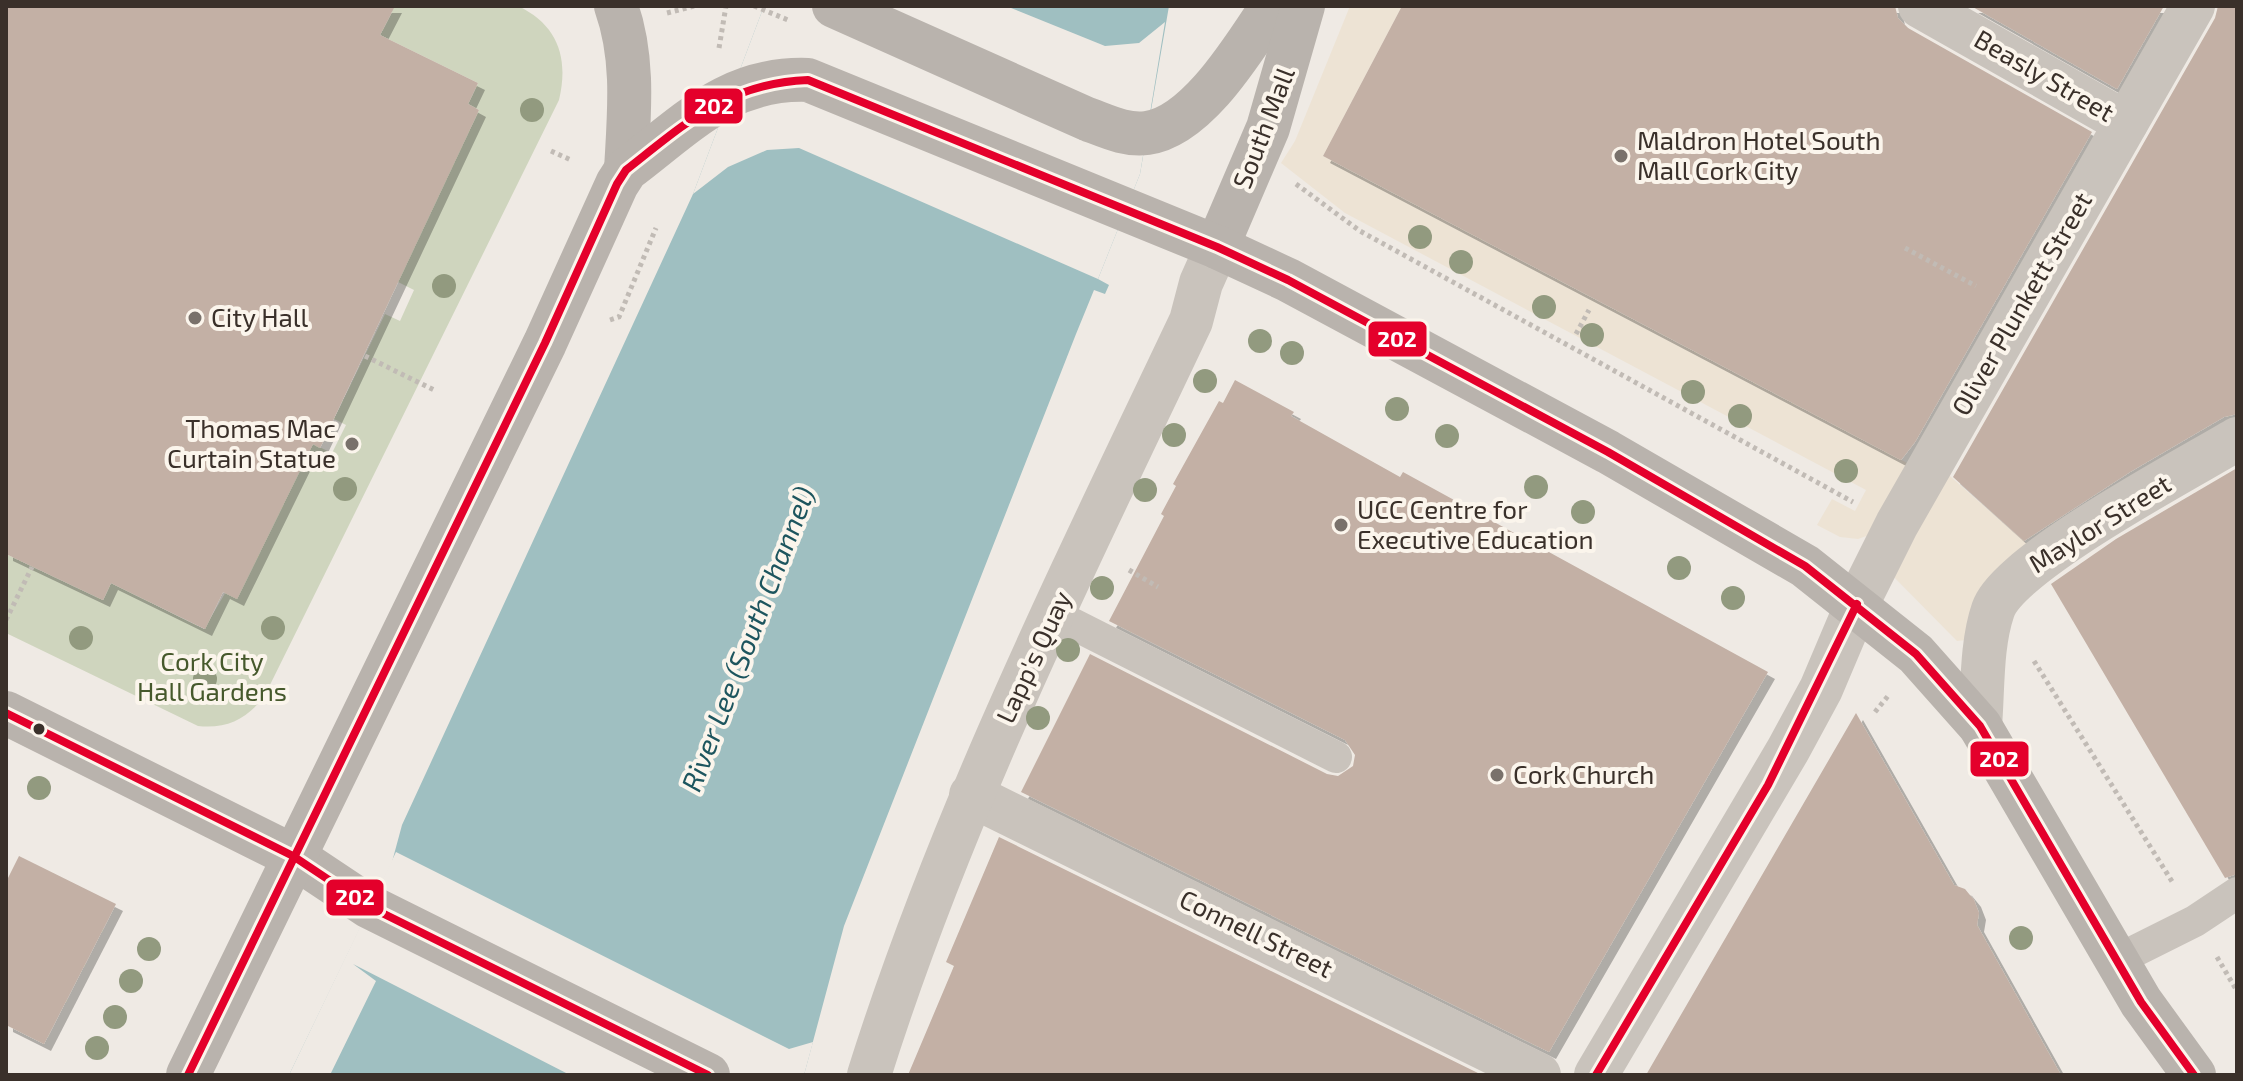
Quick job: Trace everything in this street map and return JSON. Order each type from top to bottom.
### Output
[{"type":"main road","name":"South Mall","points":[[834,6],[1123,133],[1148,133],[1178,122],[1205,96],[1272,6]]},
{"type":"main road","name":"South Mall","points":[[1217,247],[1268,128],[1303,6]]},
{"type":"main road","points":[[188,1075],[626,170],[630,77],[627,43],[636,11]]},
{"type":"main road","points":[[626,170],[730,92],[771,81],[808,80],[1217,247],[1288,280],[1608,452],[1805,566],[1857,604],[1946,683],[1980,726],[2141,1002],[2194,1075]]},
{"type":"main road","points":[[6,713],[293,856],[368,906],[708,1075]]},
{"type":"street","name":"Beasly Street","points":[[1920,6],[2126,123]]},
{"type":"street","name":"Oliver Plunkett Street","points":[[1596,1075],[1788,750],[1821,689],[1857,604],[1897,524],[2193,6]]},
{"type":"street","name":"Lapp's Quay","points":[[869,1075],[894,992],[971,795],[1191,321],[1201,283],[1217,247]]},
{"type":"street","name":"Maylor Street","points":[[1980,726],[1993,607],[2017,577],[2049,554],[2237,439]]},
{"type":"street","name":"Connell Street","points":[[971,795],[1539,1075]]},
{"type":"lane","points":[[1053,614],[1336,757]]},
{"type":"lane","points":[[2117,960],[2195,921],[2237,893]]},
{"type":"path","points":[[636,11],[694,6]]},
{"type":"path","points":[[720,26],[726,6]]},
{"type":"path","points":[[754,6],[762,9]]},
{"type":"path","points":[[551,151],[571,160]]},
{"type":"path","points":[[1284,177],[1360,231],[1897,524]]},
{"type":"path","points":[[619,317],[661,217]]},
{"type":"path","points":[[1905,248],[1979,288]]},
{"type":"path","points":[[1576,334],[1589,310]]},
{"type":"path","points":[[365,356],[434,390]]},
{"type":"path","points":[[6,620],[32,567]]},
{"type":"path","points":[[1121,567],[1158,587]]},
{"type":"path","points":[[1997,602],[2179,894]]},
{"type":"path","points":[[2222,967],[2237,991]]},
{"type":"green space","name":"Cork City Hall Gardens","points":[[382,6],[518,6],[543,23],[557,44],[562,70],[559,100],[264,697],[235,721],[218,726],[198,726],[6,633],[6,554],[103,600],[111,583],[204,629],[313,444],[332,453],[346,425],[334,419],[385,314],[400,321],[414,290],[396,281],[479,110],[468,104],[478,83],[380,35],[392,12]]},
{"type":"shaded area","points":[[1350,6],[1402,6],[1323,156],[1911,465],[1872,534],[1858,539],[1840,537],[1817,525],[1832,499],[1855,511],[1866,490],[1345,213],[1281,163],[1295,141]]},
{"type":"shaded area","points":[[1943,470],[2033,549],[1966,640],[1957,641],[1886,569]]},
{"type":"water","name":"River Lee (South Channel)","points":[[764,6],[1169,6],[1140,174],[1098,279],[1109,285],[1105,294],[1094,290],[844,926],[804,1075],[289,1075],[392,862],[402,825],[693,194]]},
{"type":"pier","points":[[764,6],[1006,6],[1105,46],[1139,43],[1165,22],[1140,174],[1098,279],[799,148],[767,150],[728,167],[693,194]]},
{"type":"pier","points":[[396,852],[789,1049],[813,1042],[804,1075],[570,1075],[353,964],[376,981],[330,1075],[289,1075]]},
{"type":"building","name":"City Hall","points":[[6,6],[395,6],[380,35],[478,83],[468,104],[479,110],[320,448],[313,444],[237,599],[223,592],[205,629],[111,583],[103,600],[6,554]]},
{"type":"building","points":[[1402,6],[1895,6],[1898,18],[1908,28],[2092,132],[1915,442],[1901,460],[1323,156]]},
{"type":"building","points":[[1971,6],[2164,6],[2117,89]]},
{"type":"building","points":[[2218,6],[2237,6],[2237,414],[2224,417],[2130,472],[2024,541],[1953,477],[2215,18]]},
{"type":"building","points":[[1235,380],[1294,412],[1291,416],[1400,477],[1403,472],[1768,672],[1549,1052],[1021,792],[1090,654],[1327,774],[1338,776],[1353,766],[1355,755],[1345,740],[1109,621],[1164,516],[1161,514],[1176,486],[1173,484],[1219,401],[1223,403]]},
{"type":"building","points":[[2237,468],[2237,874],[2225,878],[2051,584],[2116,539]]},
{"type":"building","points":[[1856,713],[1954,885],[1965,889],[1974,900],[1979,913],[1977,925],[2061,1075],[1646,1075]]},
{"type":"building","points":[[999,837],[1482,1075],[908,1075],[954,966],[946,962]]},
{"type":"building","points":[[19,856],[116,904],[44,1044],[6,1025],[6,882]]},
{"type":"transit line","name":"202","points":[[188,1075],[545,343],[617,184],[626,170],[710,108],[754,89],[808,80],[1217,247],[1288,280],[1608,452],[1805,566],[1916,654],[1980,726],[2141,1002],[2194,1075]]},
{"type":"transit line","name":"202","points":[[1596,1075],[1768,785],[1857,604]]},
{"type":"transit line","name":"202","points":[[6,713],[293,856],[368,906],[708,1075]]},
{"type":"place","name":"Maldron Hotel South Mall Cork City","points":[[1621,156]]},
{"type":"place","name":"City Hall","points":[[195,318]]},
{"type":"place","name":"Thomas Mac Curtain Statue","points":[[352,444]]},
{"type":"place","name":"UCC Centre for Executive Education","points":[[1341,525]]},
{"type":"place","name":"Cork Church","points":[[1497,775]]}]
